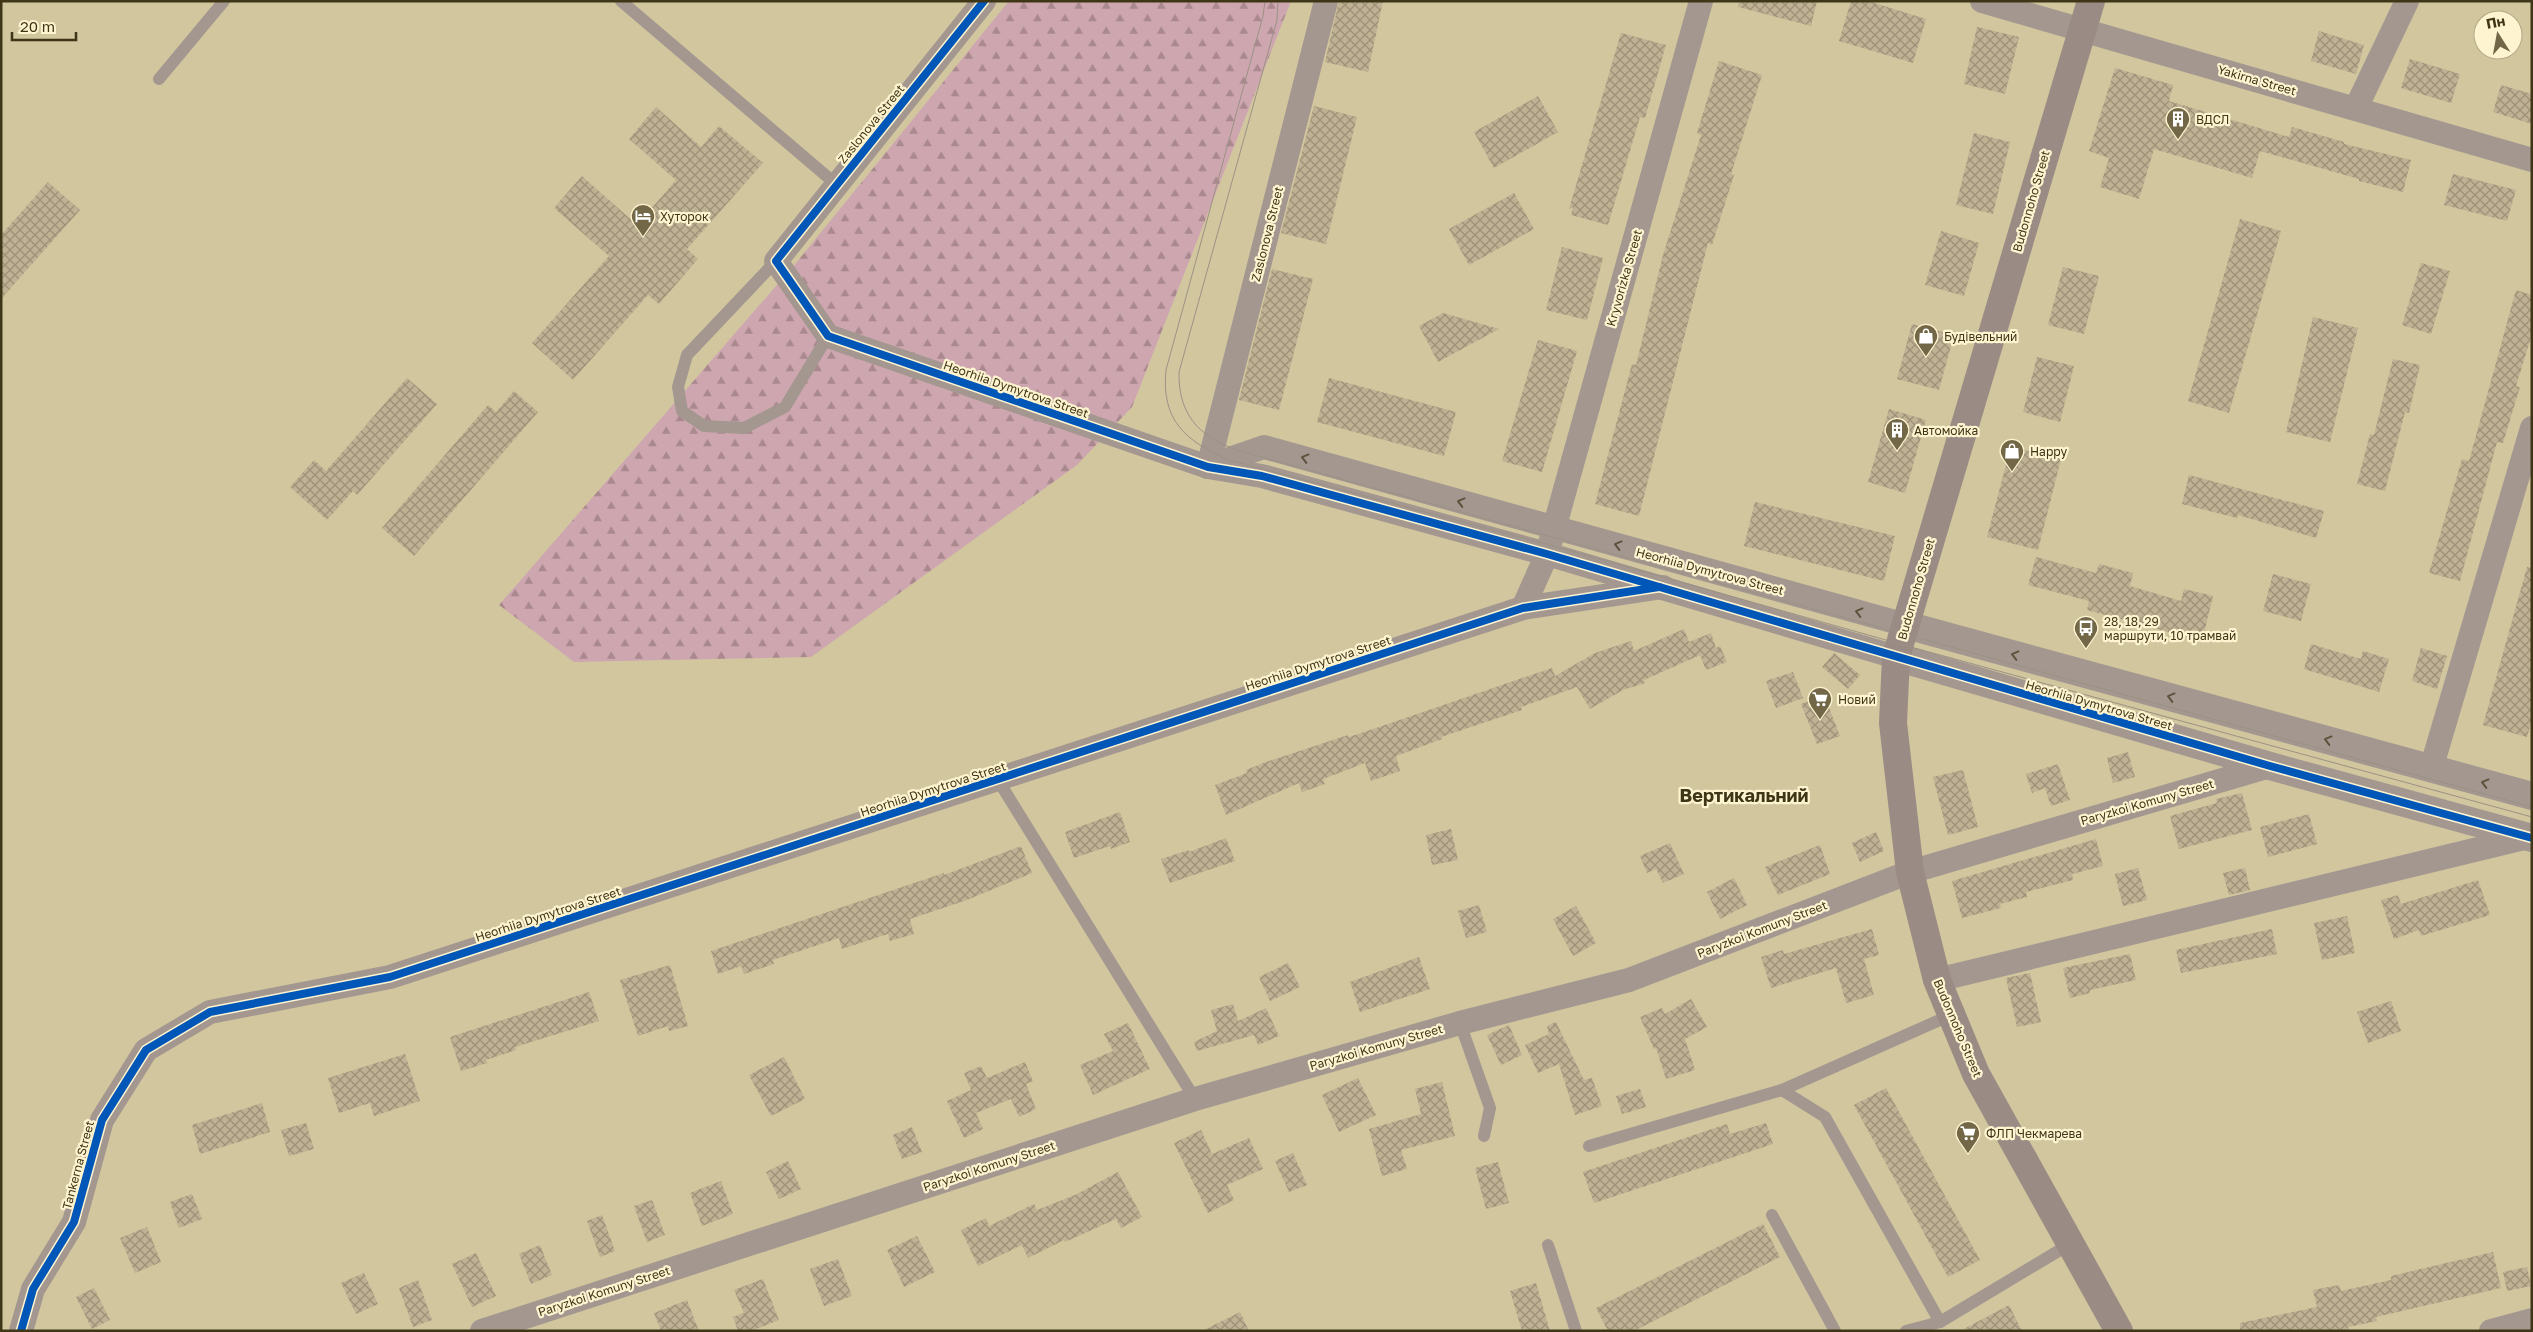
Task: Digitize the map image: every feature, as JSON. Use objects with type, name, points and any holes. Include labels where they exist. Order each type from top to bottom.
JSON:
[{"type":"main road","name":"Budonnoho Street","points":[[2090,1],[1896,657],[1893,723],[1910,872],[1937,980],[1976,1074],[2119,1331]]},
{"type":"street","name":"Zaslonova Street","points":[[776,261],[984,1]]},
{"type":"street","name":"Zaslonova Street","points":[[1208,467],[1326,1]]},
{"type":"street","name":"Kryvorizka Street","points":[[1547,554],[1701,1]]},
{"type":"street","name":"Yakirna Street","points":[[1982,1],[2532,160]]},
{"type":"street","points":[[2356,108],[2407,1]]},
{"type":"street","points":[[776,261],[828,336]]},
{"type":"street","name":"Heorhiia Dymytrova Street","points":[[828,336],[1208,467],[1262,476],[1547,554],[2270,766],[2530,837]]},
{"type":"street","points":[[2431,768],[2532,428]]},
{"type":"street","name":"Heorhiia Dymytrova Street","points":[[1208,467],[1264,447],[2532,796]]},
{"type":"street","points":[[1523,608],[1547,554]]},
{"type":"street","name":"Heorhiia Dymytrova Street","points":[[210,1012],[390,977],[1523,608],[1662,587]]},
{"type":"street","name":"Paryzkoi Komuny Street","points":[[482,1331],[1195,1099],[1460,1023],[1629,980],[1910,872],[2270,766]]},
{"type":"street","points":[[1937,980],[2530,837]]},
{"type":"street","name":"Tankerna Street","points":[[21,1331],[33,1289],[74,1222],[102,1120],[146,1050],[210,1012]]},
{"type":"street","points":[[2491,1331],[2532,1320]]},
{"type":"lane","points":[[159,79],[224,1]]},
{"type":"lane","points":[[621,1],[837,185]]},
{"type":"lane","points":[[776,261],[687,354],[678,387],[682,411],[704,426],[744,428],[785,408],[828,336]]},
{"type":"lane","points":[[998,780],[1195,1099]]},
{"type":"lane","points":[[1588,1146],[1782,1090],[1951,1015]]},
{"type":"lane","points":[[1460,1023],[1490,1108],[1484,1136]]},
{"type":"lane","points":[[1782,1090],[1825,1118],[1940,1322]]},
{"type":"lane","points":[[1772,1215],[1835,1331]]},
{"type":"lane","points":[[1906,1331],[1940,1322],[2070,1244]]},
{"type":"lane","points":[[1548,1246],[1576,1331]]},
{"type":"green space","points":[[1009,1],[1291,1],[1132,407],[1077,465],[811,657],[574,662],[499,605],[796,263]]},
{"type":"building","points":[[1339,1],[1383,1],[1368,72],[1325,62]]},
{"type":"building","points":[[1739,1],[1817,1],[1811,26],[1738,7]]},
{"type":"building","points":[[1851,1],[1868,1],[1926,19],[1913,63],[1839,41]]},
{"type":"building","points":[[1977,27],[2019,37],[2005,94],[1964,84]]},
{"type":"building","points":[[2319,31],[2364,45],[2356,74],[2311,61]]},
{"type":"building","points":[[1621,33],[1666,45],[1645,118],[1640,117],[1608,225],[1571,215],[1573,207],[1569,209]]},
{"type":"building","points":[[2410,59],[2460,74],[2451,103],[2401,88]]},
{"type":"building","points":[[1719,61],[1762,75],[1731,174],[1734,175],[1712,245],[1708,243],[1639,516],[1595,504],[1632,364],[1636,365],[1663,255],[1701,135],[1697,133]]},
{"type":"building","name":"ВДСЛ","points":[[2115,68],[2173,85],[2169,101],[2289,137],[2292,127],[2344,142],[2344,144],[2411,160],[2403,192],[2359,181],[2359,179],[2260,151],[2252,178],[2154,149],[2139,199],[2100,187],[2109,158],[2089,151]]},
{"type":"building","points":[[2501,85],[2532,94],[2532,124],[2493,112]]},
{"type":"building","points":[[1538,96],[1558,132],[1494,168],[1474,132]]},
{"type":"building","points":[[1314,106],[1357,117],[1326,244],[1281,233]]},
{"type":"building","name":"Хуторок","points":[[656,107],[701,147],[719,126],[763,163],[687,249],[698,259],[659,304],[648,295],[573,380],[532,343],[609,256],[554,208],[582,176],[637,225],[676,180],[629,139]]},
{"type":"building","points":[[1974,133],[2010,142],[1993,214],[1956,205]]},
{"type":"building","points":[[2453,174],[2516,190],[2507,221],[2444,205]]},
{"type":"building","points":[[48,182],[80,210],[1,299],[1,235]]},
{"type":"building","points":[[1514,193],[1534,229],[1469,265],[1449,229]]},
{"type":"building","points":[[2240,219],[2281,231],[2229,413],[2188,401]]},
{"type":"building","points":[[1941,231],[1979,243],[1964,296],[1925,285]]},
{"type":"building","points":[[1562,247],[1603,258],[1587,320],[1546,310]]},
{"type":"building","points":[[2421,263],[2450,271],[2431,334],[2402,325]]},
{"type":"building","points":[[2063,267],[2099,276],[2084,334],[2048,325]]},
{"type":"building","points":[[1272,269],[1313,279],[1279,410],[1239,400]]},
{"type":"building","points":[[2516,290],[2532,295],[2532,334],[2516,386],[2520,387],[2503,443],[2497,442],[2460,581],[2429,573],[2462,459],[2469,461]]},
{"type":"building","points":[[1443,313],[1499,329],[1438,362],[1419,326]]},
{"type":"building","points":[[2313,317],[2358,328],[2330,442],[2286,432]]},
{"type":"building","name":"Будівельний","points":[[1912,324],[1954,335],[1939,390],[1897,379]]},
{"type":"building","points":[[1538,340],[1577,351],[1542,472],[1502,461]]},
{"type":"building","points":[[2037,357],[2074,366],[2060,422],[2023,412]]},
{"type":"building","points":[[2393,359],[2420,365],[2409,413],[2405,412],[2385,491],[2357,484],[2370,434],[2374,435]]},
{"type":"building","points":[[407,378],[437,404],[357,495],[353,491],[327,520],[290,487],[314,460],[326,471]]},
{"type":"building","points":[[1329,378],[1456,412],[1444,456],[1317,422]]},
{"type":"building","points":[[514,391],[538,412],[414,556],[382,528],[488,405],[496,412]]},
{"type":"building","name":"Автомойка","points":[[1889,409],[1926,420],[1905,493],[1868,482]]},
{"type":"building","points":[[2011,446],[2061,459],[2038,550],[1987,537]]},
{"type":"building","points":[[2189,475],[2324,511],[2316,538],[2238,515],[2237,518],[2182,504]]},
{"type":"building","points":[[1755,502],[1895,536],[1884,581],[1744,546]]},
{"type":"building","points":[[2036,557],[2096,573],[2099,564],[2133,573],[2130,586],[2181,601],[2184,589],[2213,596],[2202,641],[2087,610],[2089,601],[2028,585]]},
{"type":"building","points":[[2527,567],[2532,568],[2532,720],[2527,737],[2483,725]]},
{"type":"building","points":[[2273,574],[2311,584],[2301,621],[2263,611]]},
{"type":"building","points":[[1684,629],[1689,642],[1711,633],[1716,648],[1720,646],[1727,662],[1706,670],[1700,655],[1644,680],[1645,683],[1623,690],[1590,709],[1577,687],[1521,707],[1522,710],[1441,737],[1442,739],[1396,756],[1400,771],[1371,781],[1365,763],[1323,779],[1325,784],[1302,792],[1299,783],[1226,815],[1215,785],[1247,773],[1246,770],[1552,668],[1555,676],[1595,653],[1631,641],[1634,651]]},
{"type":"building","points":[[2311,644],[2361,659],[2363,651],[2389,659],[2379,692],[2304,669]]},
{"type":"building","points":[[2421,648],[2447,656],[2437,689],[2412,681]]},
{"type":"building","points":[[1834,653],[1860,675],[1848,689],[1822,667]]},
{"type":"building","points":[[1793,672],[1803,698],[1776,708],[1766,681]]},
{"type":"building","name":"Новий","points":[[1824,695],[1840,736],[1817,744],[1801,704]]},
{"type":"building","points":[[2128,752],[2135,777],[2113,783],[2107,758]]},
{"type":"building","points":[[2058,764],[2070,800],[2051,806],[2045,788],[2032,793],[2026,774]]},
{"type":"building","points":[[1963,770],[1978,827],[1948,835],[1933,777]]},
{"type":"building","points":[[2242,793],[2252,830],[2179,849],[2170,816],[2217,803],[2216,799]]},
{"type":"building","points":[[1120,812],[1130,842],[1111,849],[1110,846],[1074,858],[1065,832]]},
{"type":"building","points":[[2309,814],[2317,844],[2268,857],[2260,827]]},
{"type":"building","points":[[1451,829],[1458,860],[1432,865],[1426,835]]},
{"type":"building","points":[[1876,832],[1884,851],[1860,862],[1852,843]]},
{"type":"building","points":[[1226,838],[1235,861],[1170,883],[1161,859],[1189,850],[1189,852]]},
{"type":"building","points":[[2096,839],[2103,866],[2072,874],[2073,880],[2026,892],[2027,897],[2000,904],[2001,908],[1962,918],[1952,881]]},
{"type":"building","points":[[1670,843],[1684,874],[1663,883],[1656,869],[1647,873],[1640,856]]},
{"type":"building","points":[[1820,845],[1830,874],[1778,895],[1765,867]]},
{"type":"building","points":[[1021,846],[1032,873],[967,900],[910,919],[914,934],[890,941],[888,934],[842,949],[839,938],[773,960],[774,964],[744,974],[741,966],[718,974],[711,951],[944,873],[944,875]]},
{"type":"building","points":[[2138,868],[2147,900],[2123,906],[2115,874]]},
{"type":"building","points":[[2245,868],[2250,890],[2229,895],[2223,873]]},
{"type":"building","points":[[1734,878],[1747,905],[1720,919],[1707,892]]},
{"type":"building","points":[[2478,880],[2490,915],[2421,936],[2419,930],[2394,939],[2381,900],[2398,895],[2401,904]]},
{"type":"building","points":[[1479,905],[1487,932],[1466,938],[1458,911]]},
{"type":"building","points":[[1576,906],[1596,943],[1573,956],[1553,919]]},
{"type":"building","points":[[2347,916],[2355,953],[2322,960],[2314,923]]},
{"type":"building","points":[[1872,929],[1879,955],[1864,959],[1874,995],[1846,1003],[1836,968],[1771,988],[1761,957],[1783,950],[1784,954]]},
{"type":"building","points":[[2272,929],[2277,954],[2181,973],[2176,950]]},
{"type":"building","points":[[2130,954],[2136,980],[2090,990],[2090,993],[2070,998],[2063,968]]},
{"type":"building","points":[[1419,957],[1430,989],[1360,1012],[1350,982]]},
{"type":"building","points":[[1288,963],[1300,987],[1270,1001],[1259,977]]},
{"type":"building","points":[[670,965],[688,1026],[669,1031],[668,1026],[638,1036],[620,980]]},
{"type":"building","points":[[2030,973],[2041,1022],[2017,1027],[2006,978]]},
{"type":"building","points":[[589,992],[599,1021],[515,1047],[516,1050],[486,1060],[487,1063],[461,1071],[450,1037]]},
{"type":"building","points":[[1691,999],[1707,1027],[1685,1039],[1695,1070],[1666,1079],[1656,1048],[1654,1049],[1640,1017],[1662,1008],[1665,1014]]},
{"type":"building","points":[[2391,1001],[2401,1031],[2368,1043],[2357,1012]]},
{"type":"building","points":[[1233,1004],[1238,1021],[1266,1008],[1279,1036],[1258,1045],[1254,1035],[1197,1051],[1194,1042],[1217,1031],[1211,1010]]},
{"type":"building","points":[[1556,1022],[1584,1080],[1592,1078],[1602,1106],[1575,1115],[1559,1064],[1538,1073],[1525,1045],[1549,1034],[1547,1026]]},
{"type":"building","points":[[1128,1023],[1150,1069],[1093,1095],[1080,1065],[1113,1051],[1104,1034]]},
{"type":"building","points":[[1509,1025],[1522,1055],[1501,1065],[1487,1035]]},
{"type":"building","points":[[405,1054],[420,1101],[374,1116],[370,1103],[339,1113],[328,1078]]},
{"type":"building","points":[[784,1057],[805,1099],[771,1116],[749,1075]]},
{"type":"building","points":[[1025,1062],[1033,1081],[1026,1084],[1036,1109],[1019,1117],[1011,1099],[976,1113],[983,1129],[964,1138],[947,1101],[971,1090],[964,1073],[981,1066],[987,1078]]},
{"type":"building","points":[[1358,1078],[1376,1115],[1339,1132],[1322,1095]]},
{"type":"building","points":[[1442,1082],[1455,1136],[1401,1150],[1407,1169],[1382,1176],[1369,1129],[1421,1114],[1415,1089]]},
{"type":"building","points":[[1886,1088],[1980,1260],[1948,1277],[1854,1105]]},
{"type":"building","points":[[1640,1089],[1646,1107],[1622,1114],[1616,1096]]},
{"type":"building","points":[[262,1103],[270,1132],[200,1154],[192,1125]]},
{"type":"building","points":[[306,1123],[314,1149],[289,1156],[281,1130]]},
{"type":"building","points":[[1766,1123],[1773,1144],[1594,1203],[1583,1172],[1727,1124],[1730,1134]]},
{"type":"building","points":[[912,1127],[922,1152],[902,1159],[893,1135]]},
{"type":"building","points":[[1201,1130],[1212,1154],[1249,1138],[1263,1169],[1227,1185],[1234,1200],[1208,1213],[1174,1143]]},
{"type":"building","points":[[1293,1153],[1307,1185],[1289,1192],[1275,1161]]},
{"type":"building","points":[[788,1161],[801,1189],[779,1199],[766,1172]]},
{"type":"building","points":[[1498,1162],[1509,1203],[1486,1209],[1475,1168]]},
{"type":"building","points":[[1118,1172],[1142,1217],[1121,1228],[1116,1219],[1065,1242],[1064,1240],[1028,1258],[1022,1245],[978,1266],[961,1230],[986,1218],[989,1226],[1034,1204],[1037,1210],[1075,1195]]},
{"type":"building","points":[[721,1181],[733,1214],[702,1226],[690,1193]]},
{"type":"building","points":[[192,1194],[202,1219],[179,1228],[170,1202]]},
{"type":"building","points":[[652,1200],[665,1235],[647,1242],[634,1206]]},
{"type":"building","points":[[602,1215],[615,1251],[600,1257],[587,1221]]},
{"type":"building","points":[[1763,1224],[1780,1257],[1634,1331],[1608,1331],[1596,1308]]},
{"type":"building","points":[[147,1227],[161,1262],[135,1273],[120,1238]]},
{"type":"building","points":[[917,1236],[935,1272],[904,1287],[887,1250]]},
{"type":"building","points":[[540,1245],[552,1275],[531,1284],[519,1254]]},
{"type":"building","points":[[2493,1252],[2501,1288],[2376,1317],[2377,1321],[2348,1327],[2349,1331],[2240,1331],[2240,1323],[2317,1307],[2313,1290],[2339,1285],[2341,1291],[2391,1280],[2391,1276]]},
{"type":"building","points":[[476,1253],[496,1296],[472,1307],[452,1264]]},
{"type":"building","points":[[838,1259],[852,1296],[824,1306],[810,1269]]},
{"type":"building","points":[[2527,1267],[2531,1286],[2507,1291],[2503,1272]]},
{"type":"building","points":[[364,1273],[378,1304],[356,1314],[341,1283]]},
{"type":"building","points":[[763,1279],[779,1320],[751,1331],[738,1331],[733,1317],[744,1313],[734,1290]]},
{"type":"building","points":[[418,1280],[432,1320],[413,1327],[399,1288]]},
{"type":"building","points":[[1536,1283],[1550,1331],[1522,1331],[1510,1291]]},
{"type":"building","points":[[94,1288],[110,1320],[92,1329],[76,1297]]},
{"type":"building","points":[[687,1300],[699,1331],[661,1331],[654,1313]]},
{"type":"building","points":[[2009,1305],[2022,1331],[1960,1331]]},
{"type":"building","points":[[1240,1312],[1249,1331],[1202,1331]]},
{"type":"tram line","points":[[1265,1],[1263,16],[1166,370],[1165,387],[1172,415],[1179,427],[1200,445],[1229,460],[1550,545],[1900,644],[2532,817]]},
{"type":"tram line","points":[[1278,1],[1277,20],[1179,372],[1183,403],[1189,415],[1196,426],[1218,442],[1247,453],[2532,807]]},
{"type":"cycle path","points":[[984,1],[776,261],[828,336],[1208,467],[1262,476],[1547,554],[2270,766],[2532,838]]},
{"type":"cycle path","points":[[21,1331],[33,1289],[74,1222],[102,1120],[146,1050],[210,1012],[390,977],[1523,608],[1659,587]]},
{"type":"place","name":"ВДСЛ","points":[[2178,140]]},
{"type":"place","name":"Хуторок","points":[[643,237]]},
{"type":"place","name":"Будівельний","points":[[1926,357]]},
{"type":"place","name":"Автомойка","points":[[1897,451]]},
{"type":"place","name":"Happy","points":[[2012,472]]},
{"type":"place","name":"28, 18, 29 маршрути, 10 трамвай","points":[[2086,649]]},
{"type":"place","name":"Новий","points":[[1820,720]]},
{"type":"place","name":"ФЛП Чекмарева","points":[[1968,1154]]},
{"type":"district","name":"Вертикальний","points":[[1744,795]]}]
